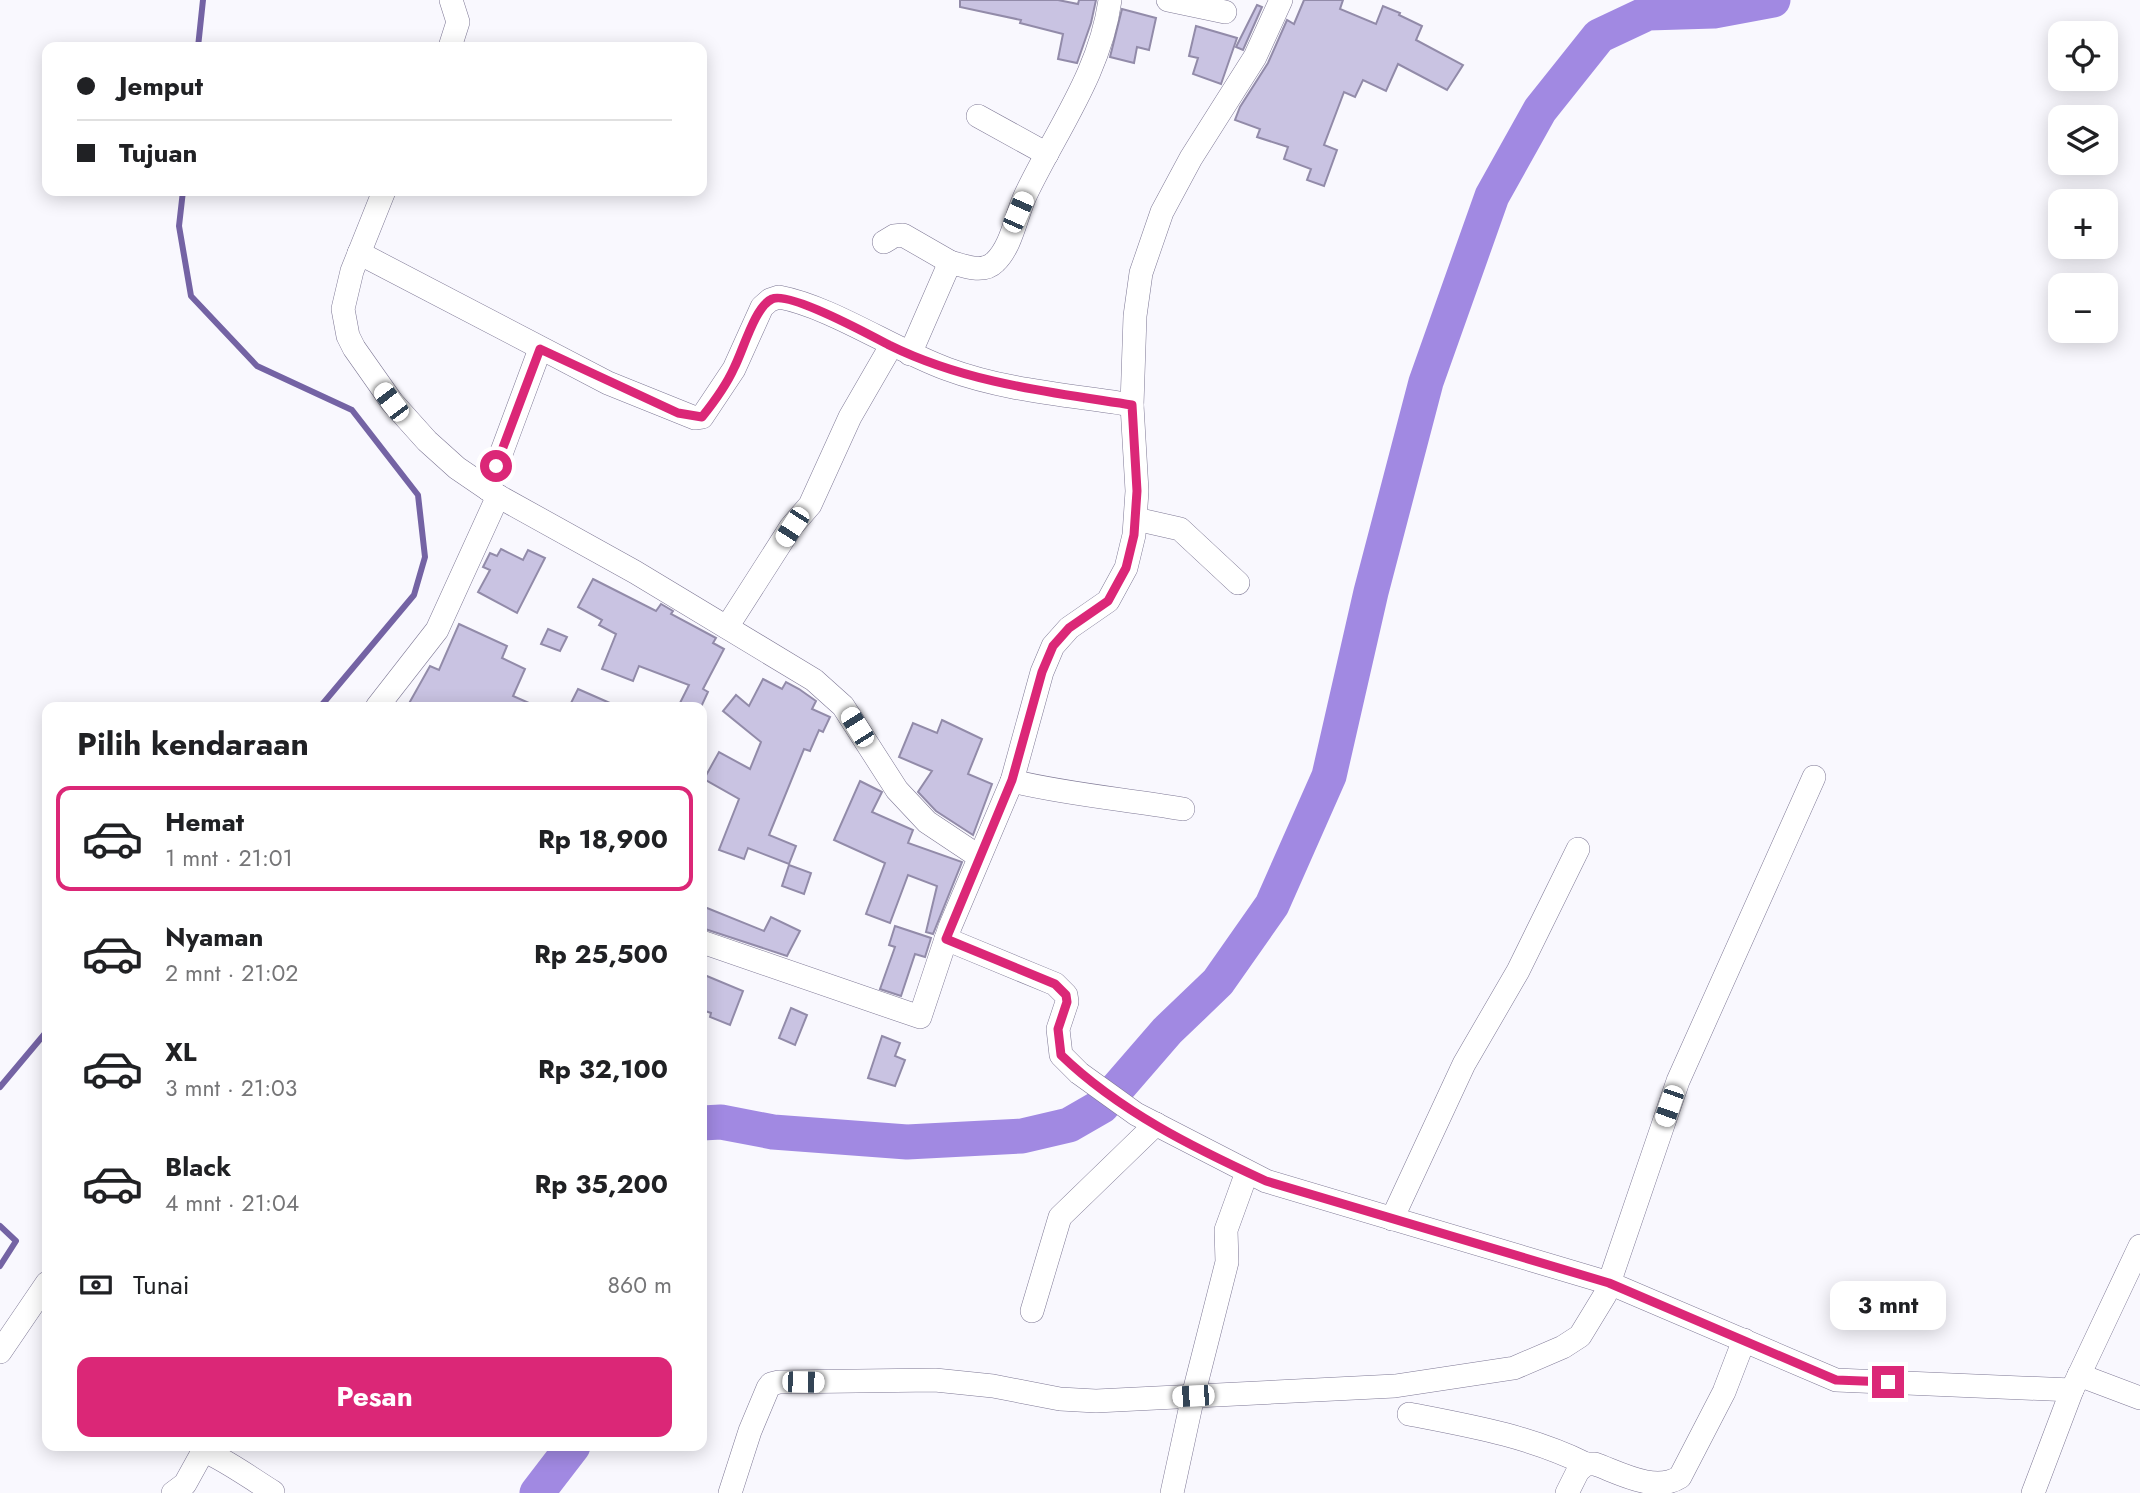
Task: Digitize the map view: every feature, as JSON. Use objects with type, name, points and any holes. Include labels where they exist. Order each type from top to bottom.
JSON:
[{"type":"street","points":[[884,242],[894,236],[903,235],[950,262],[979,268],[995,263],[1007,243],[1026,193],[1090,74],[1105,31],[1110,0]]},
{"type":"street","points":[[1167,0],[1225,12]]},
{"type":"street","points":[[707,944],[920,1017],[978,856],[1012,780],[1042,672],[1053,646],[1069,628],[1108,601],[1126,568],[1136,520],[1132,405],[1135,316],[1141,272],[1149,243],[1191,158],[1259,49],[1281,0]]},
{"type":"street","points":[[452,42],[457,25],[458,3]]},
{"type":"street","points":[[978,116],[1047,154]]},
{"type":"street","points":[[382,196],[344,295],[343,309],[348,336],[354,348],[391,402],[427,441],[457,468],[493,493],[541,518],[814,680],[843,706],[897,790],[927,822],[978,856]]},
{"type":"street","points":[[359,253],[608,383],[695,418],[702,417],[721,390],[734,369],[759,312],[766,302],[774,298],[785,298],[947,369],[999,385],[1132,405]]},
{"type":"street","points":[[727,627],[792,527],[810,505],[850,417],[901,350],[950,262]]},
{"type":"street","points":[[381,702],[437,630],[493,493],[540,349]]},
{"type":"street","points":[[1136,520],[1180,529],[1238,583]]},
{"type":"street","points":[[730,1493],[768,1388],[779,1382],[936,1380],[993,1386],[1060,1399],[1096,1401],[1395,1386],[1514,1368],[1563,1347],[1580,1336],[1588,1327],[1609,1283],[1678,1081],[1814,777]]},
{"type":"street","points":[[1012,780],[1073,795],[1131,800],[1183,809]]},
{"type":"street","points":[[1392,1219],[1464,1064],[1518,971],[1578,849]]},
{"type":"street","points":[[946,939],[1055,984],[1066,995],[1067,1002],[1058,1029],[1061,1055],[1079,1073],[1146,1119],[1266,1181],[1609,1283],[1836,1380],[2076,1383],[2140,1398]]},
{"type":"street","points":[[1032,1311],[1060,1217],[1146,1119]]},
{"type":"street","points":[[1172,1493],[1227,1262],[1226,1230],[1247,1172]]},
{"type":"street","points":[[2033,1493],[2076,1383],[2140,1246]]},
{"type":"street","points":[[0,1352],[42,1290]]},
{"type":"street","points":[[1409,1414],[1504,1432],[1558,1450],[1586,1464],[1595,1464],[1648,1483],[1664,1484],[1680,1477],[1724,1392],[1744,1340]]},
{"type":"street","points":[[173,1493],[185,1484],[203,1451]]},
{"type":"street","points":[[210,1451],[273,1492]]},
{"type":"street","points":[[1567,1493],[1578,1471],[1586,1464]]},
{"type":"building","points":[[960,0],[1058,0],[1078,4],[1079,0],[1096,0],[1077,63],[1058,59],[1063,34],[1020,23],[1021,20],[960,7]]},
{"type":"building","points":[[1304,0],[1343,0],[1340,9],[1376,24],[1383,6],[1422,26],[1416,40],[1463,65],[1447,90],[1398,64],[1386,91],[1363,80],[1355,97],[1344,92],[1324,145],[1337,150],[1324,186],[1307,180],[1311,169],[1284,159],[1288,147],[1257,137],[1260,129],[1235,120],[1240,107],[1268,63],[1287,20],[1294,24]]},
{"type":"building","points":[[1257,5],[1262,7],[1243,50],[1236,47]]},
{"type":"building","points":[[1122,9],[1156,18],[1149,50],[1137,47],[1134,63],[1110,57]]},
{"type":"building","points":[[1196,26],[1237,38],[1221,84],[1193,74],[1198,58],[1189,56]]},
{"type":"building","points":[[501,549],[523,560],[528,550],[545,558],[517,613],[478,592],[490,570],[483,567],[490,553],[497,556]]},
{"type":"building","points":[[593,579],[656,611],[661,604],[673,611],[671,614],[716,638],[713,643],[724,649],[703,689],[708,692],[703,702],[680,702],[689,685],[639,666],[633,681],[602,669],[616,634],[599,625],[602,620],[578,607]]},
{"type":"building","points":[[459,624],[507,646],[502,658],[525,669],[513,696],[527,702],[410,702],[430,666],[439,670]]},
{"type":"building","points":[[548,629],[567,637],[560,651],[541,644]]},
{"type":"building","points":[[763,679],[782,689],[786,682],[816,701],[812,709],[830,717],[823,732],[819,730],[810,751],[804,749],[769,835],[796,846],[789,864],[748,848],[744,859],[719,850],[739,799],[707,781],[707,774],[719,752],[750,769],[761,742],[723,711],[736,695],[749,706]]},
{"type":"building","points":[[578,689],[608,702],[572,702]]},
{"type":"building","points":[[942,720],[982,739],[968,774],[992,784],[973,835],[936,811],[918,792],[932,771],[899,757],[913,723],[937,733]]},
{"type":"building","points":[[860,781],[882,792],[872,812],[913,830],[908,843],[962,862],[933,934],[926,932],[937,886],[908,875],[890,923],[866,914],[885,863],[834,840]]},
{"type":"building","points":[[789,865],[811,873],[804,894],[782,886]]},
{"type":"building","points":[[707,908],[764,931],[771,917],[800,931],[787,956],[707,930]]},
{"type":"building","points":[[895,926],[931,938],[925,957],[915,954],[901,996],[880,989],[895,947],[889,945]]},
{"type":"building","points":[[707,976],[743,991],[730,1025],[710,1017],[711,1013],[707,1012]]},
{"type":"building","points":[[791,1008],[807,1015],[795,1045],[779,1038]]},
{"type":"building","points":[[882,1036],[900,1043],[895,1056],[905,1060],[895,1086],[868,1078]]},
{"type":"waterway","points":[[199,42],[203,0]]},
{"type":"waterway","points":[[707,1123],[721,1122],[773,1132],[907,1142],[1022,1136],[1069,1125],[1102,1106],[1167,1031],[1218,982],[1272,905],[1329,776],[1371,592],[1426,382],[1492,196],[1540,110],[1599,36],[1648,13],[1714,11],[1773,0]]},
{"type":"waterway","points":[[182,196],[179,226],[191,296],[257,366],[352,410],[418,495],[425,557],[414,595],[324,702]]},
{"type":"waterway","points":[[0,1087],[42,1037]]},
{"type":"waterway","points":[[0,1226],[16,1241],[0,1266]]},
{"type":"waterway","points":[[537,1493],[569,1451]]},
{"type":"route","points":[[496,466],[540,349],[608,383],[678,413],[695,418],[702,417],[734,369],[759,312],[766,302],[779,297],[835,318],[891,346],[972,378],[999,385],[1132,405],[1136,520],[1126,568],[1108,601],[1069,628],[1053,646],[1042,672],[1012,780],[978,856],[946,939],[1055,984],[1066,995],[1067,1002],[1058,1029],[1061,1055],[1079,1073],[1136,1114],[1266,1181],[1609,1283],[1836,1380],[1888,1382]]}]
